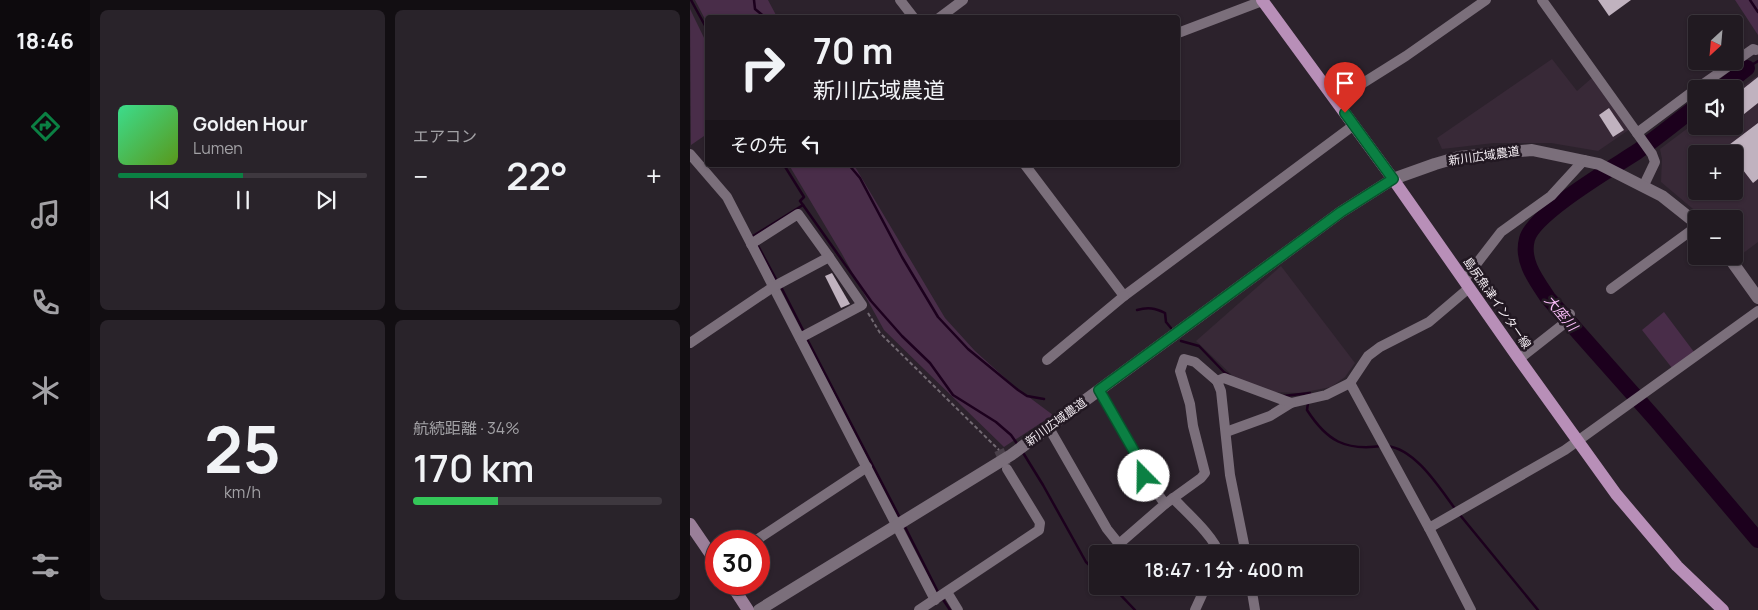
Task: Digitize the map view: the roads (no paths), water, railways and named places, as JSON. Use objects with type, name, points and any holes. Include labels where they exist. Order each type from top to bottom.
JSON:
[{"type":"main road","name":"島尻魚津インター線","points":[[1262,0],[1393,179],[1578,442],[1646,531],[1677,566],[1723,610]]},
{"type":"main road","points":[[690,524],[705,546]]},
{"type":"main road","points":[[738,595],[748,610]]},
{"type":"street","points":[[900,0],[912,15]]},
{"type":"street","points":[[943,15],[963,0]]},
{"type":"street","points":[[1180,32],[1262,0]]},
{"type":"street","points":[[1336,100],[1392,65],[1486,0]]},
{"type":"street","points":[[1542,0],[1652,154],[1655,162],[1644,185]]},
{"type":"street","points":[[1709,80],[1753,50],[1756,50]]},
{"type":"street","points":[[1638,134],[1688,95]]},
{"type":"street","points":[[1047,360],[1124,296],[1354,125]]},
{"type":"street","name":"新川広域農道","points":[[759,610],[908,520],[1020,448],[1341,212],[1393,179],[1458,156],[1532,150],[1599,164],[1644,185],[1675,205],[1688,216]]},
{"type":"street","points":[[690,154],[727,197],[755,241],[935,600]]},
{"type":"street","points":[[1226,432],[1270,416],[1291,403],[1326,395],[1350,383],[1368,356],[1396,337],[1429,322],[1466,284],[1501,232],[1551,196],[1584,160]]},
{"type":"street","points":[[1027,167],[1124,296]]},
{"type":"street","points":[[755,241],[798,214],[862,305],[803,337]]},
{"type":"street","points":[[1611,289],[1688,234]]},
{"type":"street","points":[[690,343],[776,285],[829,257]]},
{"type":"street","points":[[1734,265],[1758,298]]},
{"type":"street","points":[[1429,528],[1578,442],[1758,311]]},
{"type":"street","points":[[1519,359],[1561,326],[1570,314]]},
{"type":"street","points":[[1049,428],[1107,529],[1119,544],[1169,501],[1201,478],[1204,473],[1190,404],[1180,371],[1184,359],[1195,362],[1217,381],[1221,391],[1230,475],[1244,545]]},
{"type":"street","points":[[1217,381],[1224,378],[1291,403]]},
{"type":"street","points":[[1350,383],[1429,528],[1471,610]]},
{"type":"street","points":[[1099,390],[1134,451],[1144,476],[1215,545]]},
{"type":"street","points":[[770,531],[867,467]]},
{"type":"street","points":[[919,610],[1039,530],[1040,523],[1007,470]]},
{"type":"street","points":[[947,592],[958,610]]},
{"type":"street","points":[[1195,610],[1202,595]]},
{"type":"street","points":[[1252,595],[1255,610]]},
{"type":"waterway","points":[[691,0],[705,26]]},
{"type":"waterway","points":[[754,0],[755,9],[762,15]]},
{"type":"waterway","points":[[1750,0],[1758,12]]},
{"type":"waterway","points":[[1747,68],[1758,61]]},
{"type":"waterway","name":"大座川","points":[[1732,80],[1747,68]]},
{"type":"waterway","name":"大座川","points":[[1688,113],[1645,146],[1576,191],[1544,217],[1533,228],[1527,239],[1526,255],[1531,270],[1548,298],[1657,421],[1758,540]]},
{"type":"waterway","points":[[785,167],[804,197],[800,201],[871,301],[902,336],[930,363],[953,395],[996,422],[1011,435],[1018,445]]},
{"type":"waterway","points":[[851,167],[860,178],[902,257],[938,317],[968,349],[1018,390],[1027,396],[1044,399]]},
{"type":"waterway","points":[[755,239],[753,236],[803,205]]},
{"type":"waterway","points":[[757,244],[777,281]]},
{"type":"waterway","points":[[780,285],[804,332]]},
{"type":"waterway","points":[[1137,310],[1151,308],[1165,313],[1166,322],[1171,328]]},
{"type":"waterway","points":[[806,337],[900,518]]},
{"type":"waterway","points":[[1181,341],[1199,346],[1229,375]]},
{"type":"waterway","points":[[1283,396],[1310,393],[1310,395]]},
{"type":"waterway","points":[[1308,403],[1307,410],[1314,421],[1338,442],[1357,447],[1382,446]]},
{"type":"waterway","points":[[1387,446],[1408,454],[1417,462],[1435,481],[1456,510]]},
{"type":"waterway","points":[[1022,451],[1089,565]]},
{"type":"waterway","points":[[1460,515],[1538,610]]},
{"type":"waterway","points":[[904,525],[939,594]]},
{"type":"waterway","points":[[1121,595],[1135,610]]},
{"type":"waterway","points":[[942,598],[950,610]]},
{"type":"tunnel","points":[[999,450],[1006,466]]}]
